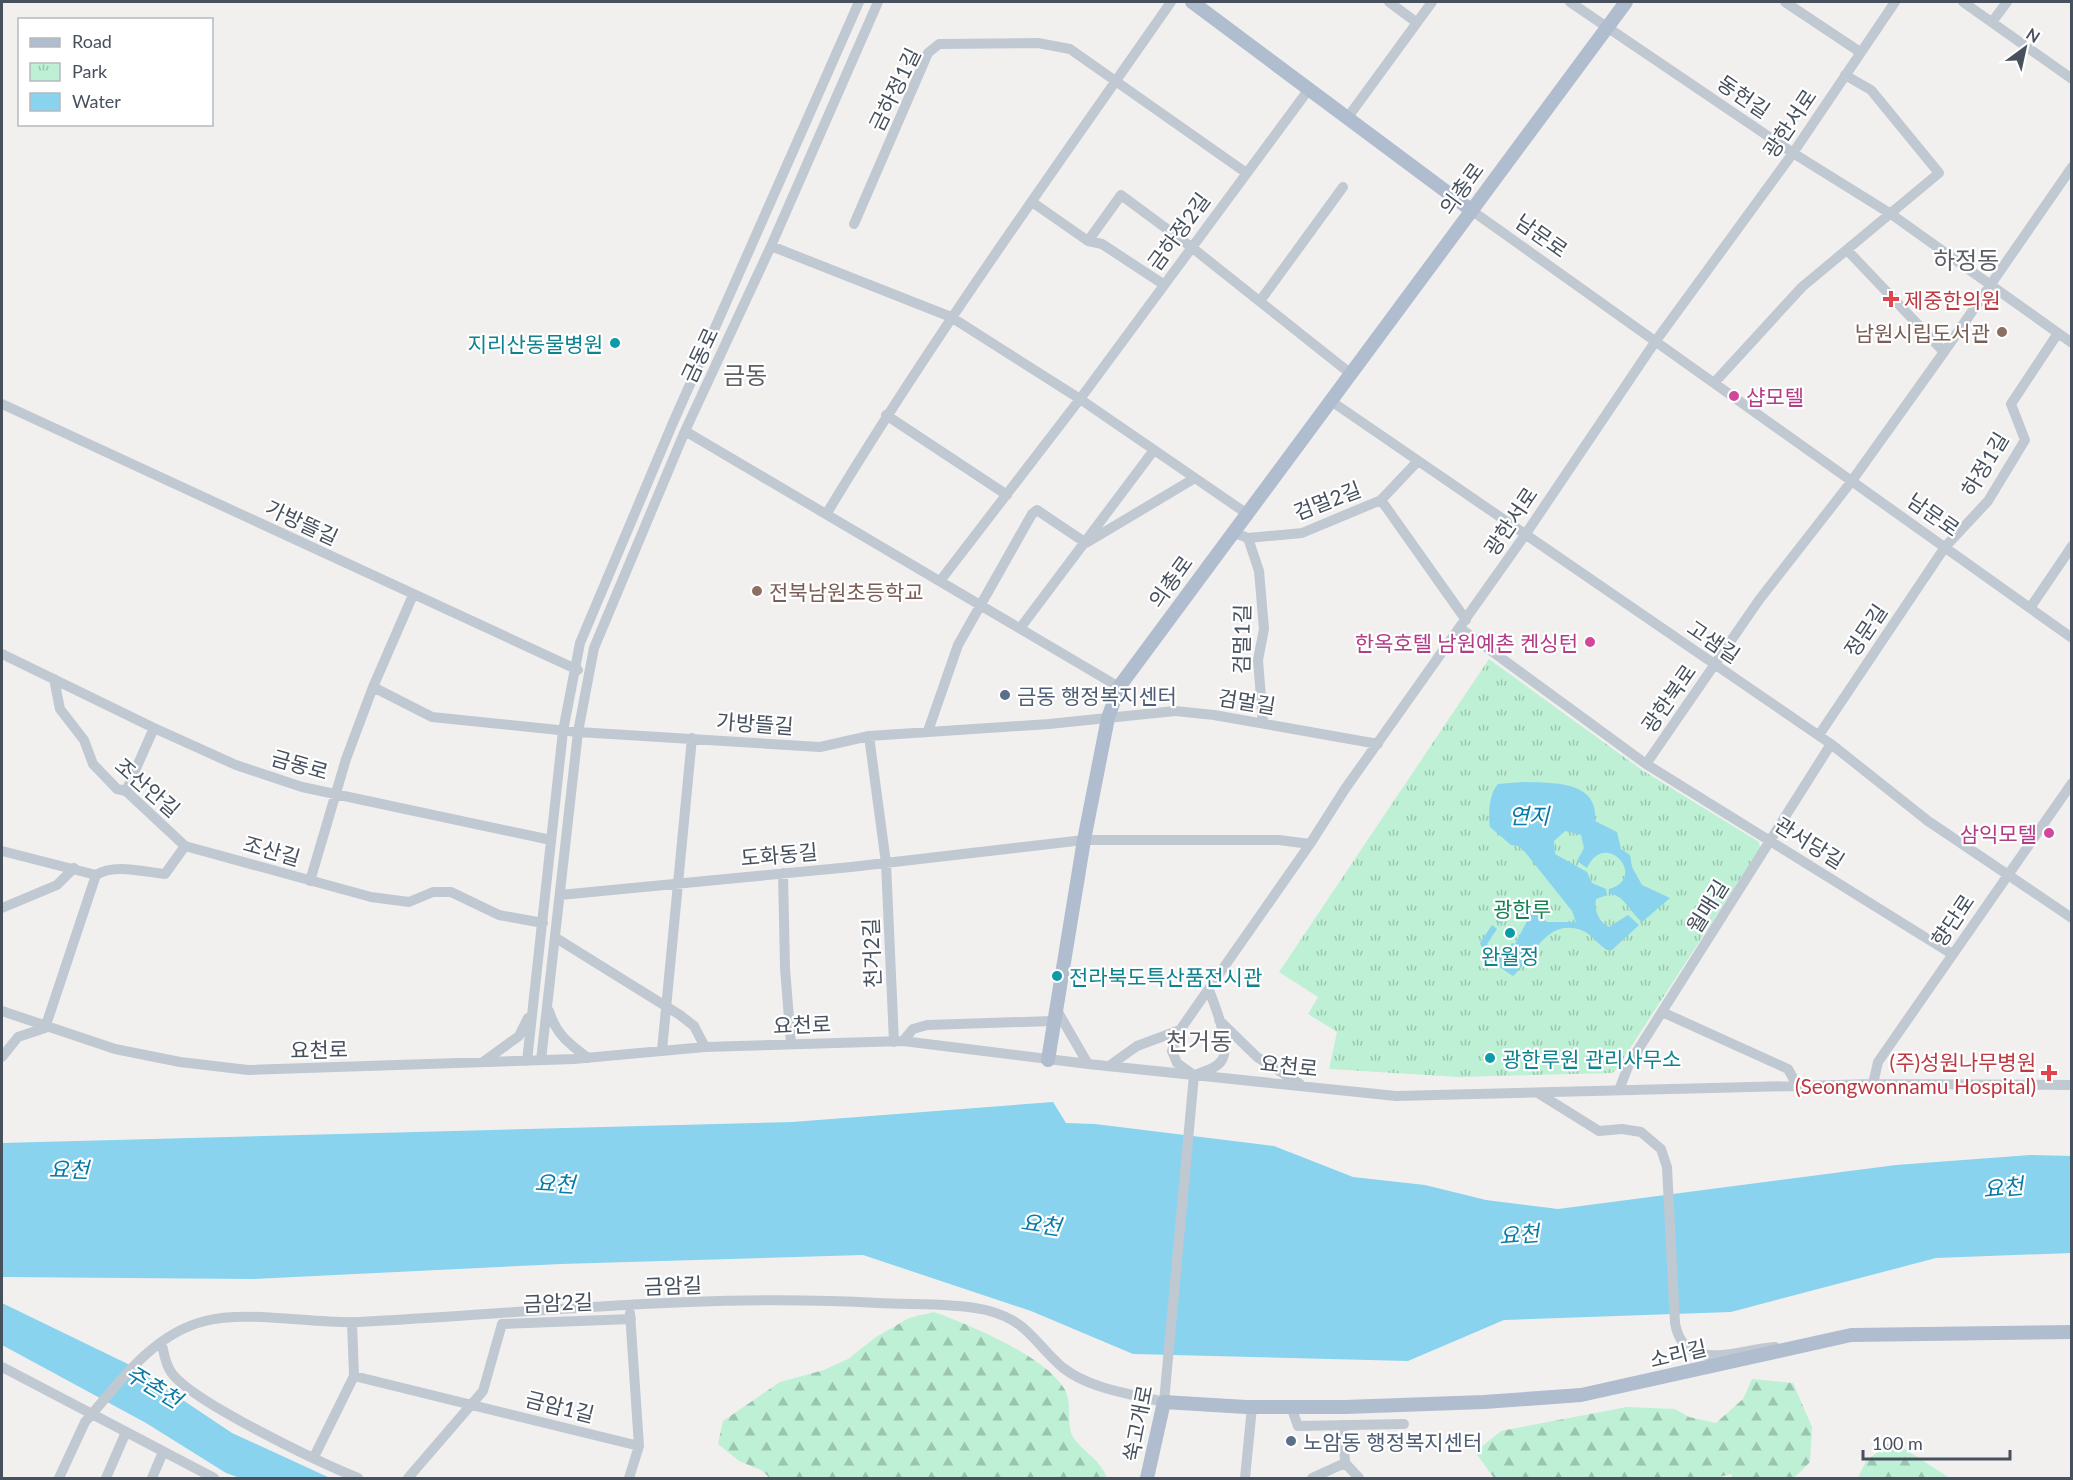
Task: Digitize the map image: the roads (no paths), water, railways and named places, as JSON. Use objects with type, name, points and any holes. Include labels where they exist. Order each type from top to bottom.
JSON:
[{"type":"main road","name":"남문로","points":[[1192,2],[1471,210]]},
{"type":"main road","name":"의총로","points":[[1048,1060],[1084,840],[1108,718],[1119,687],[1626,2]]},
{"type":"main road","name":"소리길","points":[[1164,1402],[1291,1407],[1484,1402],[1581,1395],[1686,1374],[1798,1345],[1851,1335],[2072,1332]]},
{"type":"main road","name":"쑥고개로","points":[[1147,1479],[1164,1402]]},
{"type":"street","name":"금동로","points":[[527,1060],[563,731],[573,668],[591,613],[859,2]]},
{"type":"street","name":"금동로","points":[[541,1060],[578,732],[587,672],[605,618],[685,431],[771,246],[878,2]]},
{"type":"street","points":[[827,513],[886,415],[951,317],[1171,2]]},
{"type":"street","points":[[1389,2],[1416,22]]},
{"type":"street","points":[[1348,117],[1432,2]]},
{"type":"street","points":[[1570,2],[1606,28]]},
{"type":"street","points":[[1785,2],[1860,52]]},
{"type":"street","name":"광한서로","points":[[1180,1030],[1310,844],[1345,789],[1525,535],[1655,342],[1793,153],[1895,2]]},
{"type":"street","points":[[1963,2],[2072,78]]},
{"type":"street","points":[[1992,22],[2007,2]]},
{"type":"street","name":"동헌길","points":[[1606,28],[1793,153],[1891,214],[2072,343]]},
{"type":"street","name":"금하정1길","points":[[854,224],[928,53],[939,44],[1038,43],[1070,49],[1245,172]]},
{"type":"street","points":[[1714,383],[1802,287],[1939,173],[1871,90],[1845,75]]},
{"type":"street","name":"금하정2길","points":[[940,581],[1080,399],[1190,246],[1309,88]]},
{"type":"street","name":"광한북로","points":[[1463,624],[1646,764],[1760,600],[1851,483],[2072,167]]},
{"type":"street","points":[[1260,301],[1343,187]]},
{"type":"street","points":[[1088,241],[1121,195],[1190,246],[1351,374]]},
{"type":"street","points":[[1032,202],[1088,241],[1102,244],[1163,284]]},
{"type":"street","name":"남문로","points":[[1471,210],[1851,483],[2072,638]]},
{"type":"street","points":[[771,246],[951,317],[1080,399],[1246,513]]},
{"type":"street","points":[[1847,250],[1944,352]]},
{"type":"street","name":"하정1길","points":[[1945,547],[1988,501],[2025,440],[2011,404],[2058,333]]},
{"type":"street","name":"고샘길","points":[[1331,400],[1417,462],[1819,735],[1928,821],[2072,918]]},
{"type":"street","name":"가방뜰길","points":[[2,404],[413,595],[573,668],[587,672]]},
{"type":"street","points":[[886,415],[1007,495]]},
{"type":"street","points":[[685,431],[1021,627],[1119,687]]},
{"type":"street","points":[[1021,627],[1154,450]]},
{"type":"street","points":[[1381,500],[1417,462]]},
{"type":"street","points":[[1086,543],[1196,478]]},
{"type":"street","name":"검멀2길","points":[[1248,538],[1302,533],[1381,500],[1463,624]]},
{"type":"street","points":[[928,731],[958,645],[979,603],[1032,514],[1037,510],[1086,543]]},
{"type":"street","points":[[1232,532],[1248,538]]},
{"type":"street","name":"검멀1길","points":[[1248,538],[1259,571],[1264,629],[1258,660],[1263,723]]},
{"type":"street","points":[[2030,608],[2072,546]]},
{"type":"street","name":"정문길","points":[[1819,735],[1945,547]]},
{"type":"street","points":[[310,881],[336,795],[373,687],[413,595]]},
{"type":"street","points":[[2,654],[54,679]]},
{"type":"street","name":"금동로","points":[[54,679],[236,765],[302,787],[551,840]]},
{"type":"street","name":"조산안길","points":[[54,679],[60,709],[84,740],[93,764],[117,789],[126,791],[185,846]]},
{"type":"street","points":[[373,687],[432,717],[578,732]]},
{"type":"street","name":"검멀길","points":[[1108,718],[1175,711],[1263,723],[1378,744]]},
{"type":"street","name":"가방뜰길","points":[[578,732],[820,747],[869,736],[1108,718]]},
{"type":"street","points":[[126,791],[154,728]]},
{"type":"street","points":[[869,736],[886,863]]},
{"type":"street","points":[[662,1050],[676,884],[692,738]]},
{"type":"street","name":"월매길","points":[[1619,1090],[1629,1064],[1831,744]]},
{"type":"street","name":"관서당길","points":[[1646,764],[1952,954]]},
{"type":"street","name":"향단로","points":[[1873,1084],[1878,1062],[2072,783]]},
{"type":"street","points":[[1084,840],[1279,840],[1310,844]]},
{"type":"street","name":"도화동길","points":[[560,895],[886,863],[1084,840]]},
{"type":"street","points":[[2,1057],[18,1037],[45,1028],[96,875],[102,871],[116,869],[165,874],[185,846]]},
{"type":"street","name":"조산길","points":[[185,846],[371,897],[409,902],[433,892],[451,892],[499,915],[543,923]]},
{"type":"street","points":[[2,851],[96,875]]},
{"type":"street","name":"천거2길","points":[[886,863],[898,1042]]},
{"type":"street","points":[[2,908],[57,885],[74,868]]},
{"type":"street","points":[[783,873],[785,968],[791,1044]]},
{"type":"street","points":[[556,938],[667,1006],[694,1026],[705,1047]]},
{"type":"street","points":[[1180,1030],[1172,1052],[1173,1058],[1194,1075],[1211,1069],[1222,1059],[1224,1048],[1219,1020],[1209,990]]},
{"type":"street","points":[[483,1062],[519,1036],[533,1004]]},
{"type":"street","points":[[548,1005],[554,1026],[566,1042],[588,1058]]},
{"type":"street","name":"요천로","points":[[2,1011],[45,1028],[136,1053],[180,1062],[248,1070],[588,1058],[705,1047],[898,1042],[1396,1096],[1873,1084],[2072,1085]]},
{"type":"street","points":[[1662,1012],[1788,1069],[1798,1087]]},
{"type":"street","points":[[898,1042],[913,1029],[927,1025],[1054,1014],[1088,1064]]},
{"type":"street","points":[[1219,1020],[1257,1057],[1303,1086]]},
{"type":"street","points":[[1110,1066],[1137,1046],[1180,1030]]},
{"type":"street","name":"쑥고개로","points":[[1164,1402],[1194,1075]]},
{"type":"street","points":[[1537,1093],[1599,1131],[1635,1130],[1648,1136],[1660,1149],[1667,1167],[1675,1323],[1683,1342],[1698,1353],[1714,1357],[1755,1348],[1798,1345]]},
{"type":"street","name":"금암길","points":[[59,1479],[89,1418],[156,1344],[183,1329],[206,1320],[234,1318],[352,1322],[630,1306],[815,1300],[984,1310],[1005,1316],[1025,1328],[1062,1366],[1078,1377],[1164,1402]]},
{"type":"street","points":[[629,1479],[639,1446],[630,1306]]},
{"type":"street","name":"금암2길","points":[[408,1479],[483,1391],[502,1324],[631,1319]]},
{"type":"street","points":[[314,1457],[354,1376],[352,1322]]},
{"type":"street","points":[[156,1344],[170,1371],[184,1386],[233,1416],[357,1479]]},
{"type":"street","points":[[2,1367],[89,1418],[126,1432],[206,1477]]},
{"type":"street","points":[[354,1376],[471,1405]]},
{"type":"street","name":"금암1길","points":[[471,1405],[639,1446]]},
{"type":"street","points":[[1245,1479],[1252,1407]]},
{"type":"street","points":[[1291,1407],[1298,1426],[1404,1424]]},
{"type":"street","points":[[1343,1425],[1345,1463],[1359,1479]]},
{"type":"street","points":[[106,1479],[126,1432]]},
{"type":"street","points":[[152,1479],[163,1452]]},
{"type":"street","points":[[1312,1479],[1345,1463]]},
{"type":"water","name":"연지","points":[[1523,782],[1560,784],[1582,791],[1590,798],[1595,821],[1617,832],[1621,849],[1630,855],[1632,867],[1642,885],[1670,898],[1642,922],[1623,901],[1610,894],[1609,889],[1620,883],[1625,875],[1620,859],[1612,854],[1604,853],[1595,857],[1587,868],[1577,861],[1584,848],[1581,835],[1565,831],[1554,841],[1555,854],[1587,872],[1592,883],[1606,889],[1607,895],[1596,899],[1600,919],[1609,927],[1628,915],[1639,925],[1612,950],[1607,950],[1581,930],[1559,929],[1542,941],[1513,976],[1486,958],[1480,943],[1492,925],[1497,929],[1487,944],[1502,956],[1512,943],[1515,944],[1527,921],[1512,910],[1501,924],[1496,920],[1511,903],[1525,906],[1547,922],[1576,922],[1572,911],[1525,852],[1518,846],[1511,845],[1490,827],[1490,804],[1495,788],[1498,784]]},
{"type":"water","name":"요천","points":[[1053,1102],[1066,1123],[1095,1124],[1274,1146],[1353,1177],[1425,1185],[1486,1200],[1558,1209],[1896,1165],[2030,1155],[2071,1156],[2071,1253],[1936,1258],[1731,1312],[1504,1320],[1408,1361],[1133,1354],[1031,1311],[863,1255],[561,1264],[252,1279],[2,1277],[2,1143],[792,1122]]},
{"type":"water","name":"주촌천","points":[[2,1303],[132,1366],[232,1433],[330,1478],[240,1478],[226,1473],[146,1423],[2,1345]]},
{"type":"place","name":"제중한의원","points":[[1891,299]]},
{"type":"place","name":"남원시립도서관","points":[[2002,332]]},
{"type":"place","name":"지리산동물병원","points":[[615,343]]},
{"type":"place","name":"샵모텔","points":[[1734,396]]},
{"type":"place","name":"전북남원초등학교","points":[[757,591]]},
{"type":"place","name":"한옥호텔 남원예촌 켄싱턴","points":[[1590,642]]},
{"type":"place","name":"금동 행정복지센터","points":[[1005,695]]},
{"type":"place","name":"삼익모텔","points":[[2049,833]]},
{"type":"place","name":"완월정","points":[[1510,933]]},
{"type":"place","name":"전라북도특산품전시관","points":[[1057,976]]},
{"type":"place","name":"광한루원 관리사무소","points":[[1490,1058]]},
{"type":"place","name":"(주)성원나무병원 (Seongwonnamu Hospital)","points":[[2049,1073]]},
{"type":"place","name":"노암동 행정복지센터","points":[[1291,1441]]},
{"type":"district","name":"하정동","points":[[1966,259]]},
{"type":"district","name":"금동","points":[[745,374]]},
{"type":"district","name":"천거동","points":[[1199,1040]]},
{"type":"park label","name":"광한루","points":[[1522,908]]}]
